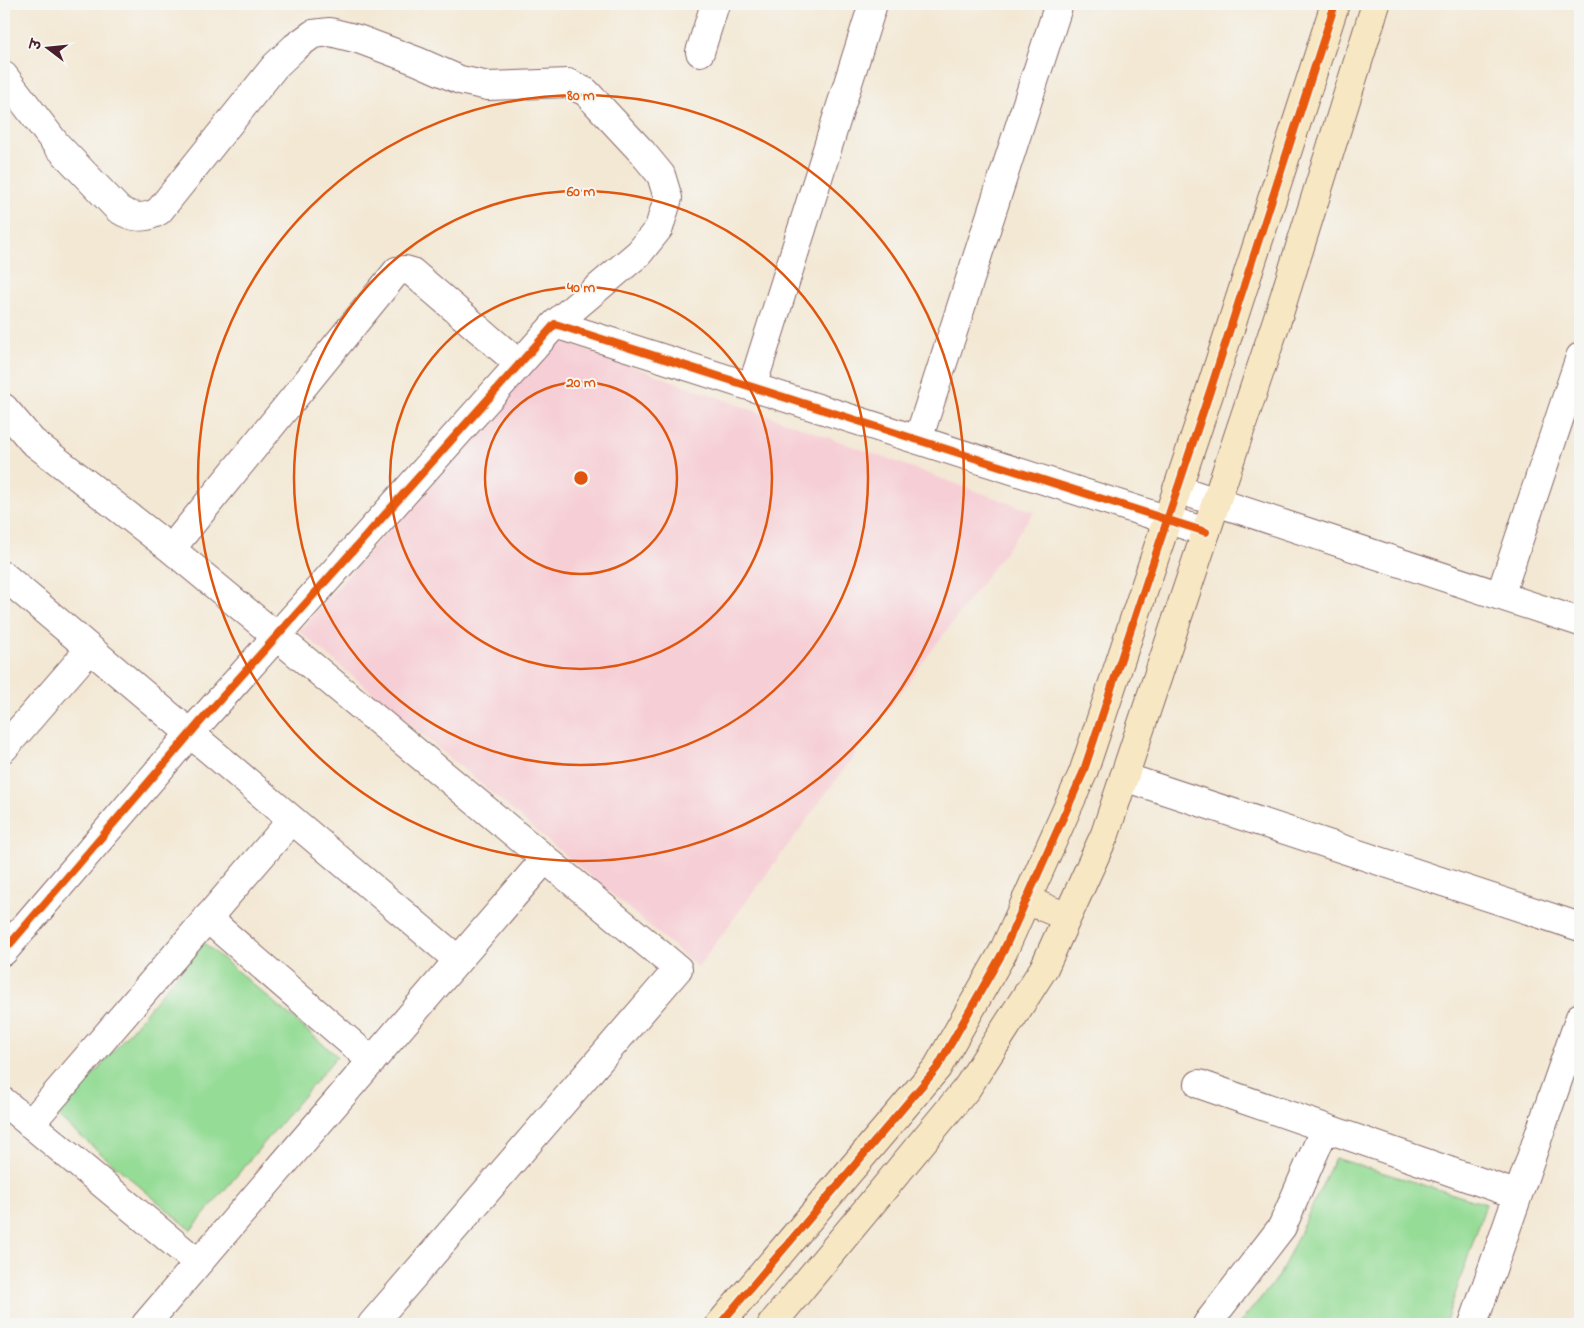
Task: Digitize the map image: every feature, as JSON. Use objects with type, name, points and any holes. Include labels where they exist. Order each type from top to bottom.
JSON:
[{"type":"street","points":[[700,52],[715,4]]},
{"type":"street","points":[[752,387],[873,4]]},
{"type":"street","points":[[918,440],[1059,4]]},
{"type":"street","points":[[720,1324],[937,1068],[1003,952],[1083,773],[1335,4]]},
{"type":"street","points":[[772,1324],[967,1088],[1044,968],[1105,834],[1278,320],[1376,4]]},
{"type":"street","points":[[4,76],[56,144],[118,209],[128,215],[149,216],[158,210],[275,66],[295,47],[313,34],[330,32],[358,39],[417,60],[460,80],[488,86],[568,83],[586,92],[642,152],[661,175],[668,198],[659,228],[639,253],[555,324],[276,636],[4,951]]},
{"type":"street","points":[[171,549],[397,270],[412,272],[519,364]]},
{"type":"street","points":[[555,324],[1206,532]]},
{"type":"street","points":[[1500,596],[1580,357]]},
{"type":"street","points":[[4,408],[32,441],[171,549],[678,969],[372,1324]]},
{"type":"street","points":[[1177,489],[1580,622]]},
{"type":"street","points":[[4,576],[458,960]]},
{"type":"street","points":[[5,745],[90,650]]},
{"type":"street","points":[[1124,777],[1580,927]]},
{"type":"street","points":[[30,1124],[292,820]]},
{"type":"street","points":[[146,1324],[545,858]]},
{"type":"street","points":[[1026,900],[1067,917]]},
{"type":"street","points":[[208,918],[372,1061]]},
{"type":"street","points":[[1473,1324],[1580,1017]]},
{"type":"street","points":[[1199,1084],[1518,1195]]},
{"type":"street","points":[[4,1102],[198,1263]]},
{"type":"street","points":[[1207,1324],[1282,1227],[1325,1128]]},
{"type":"shaded area","points":[[557,339],[1034,512],[698,967],[299,631]]},
{"type":"green space","points":[[204,943],[337,1056],[191,1230],[58,1117]]},
{"type":"green space","points":[[1335,1158],[1486,1204],[1445,1324],[1239,1324],[1279,1276]]},
{"type":"cycle path","points":[[720,1324],[937,1068],[1003,952],[1083,773],[1210,391],[1335,4]]},
{"type":"cycle path","points":[[4,951],[201,721],[555,324],[1206,532]]}]
